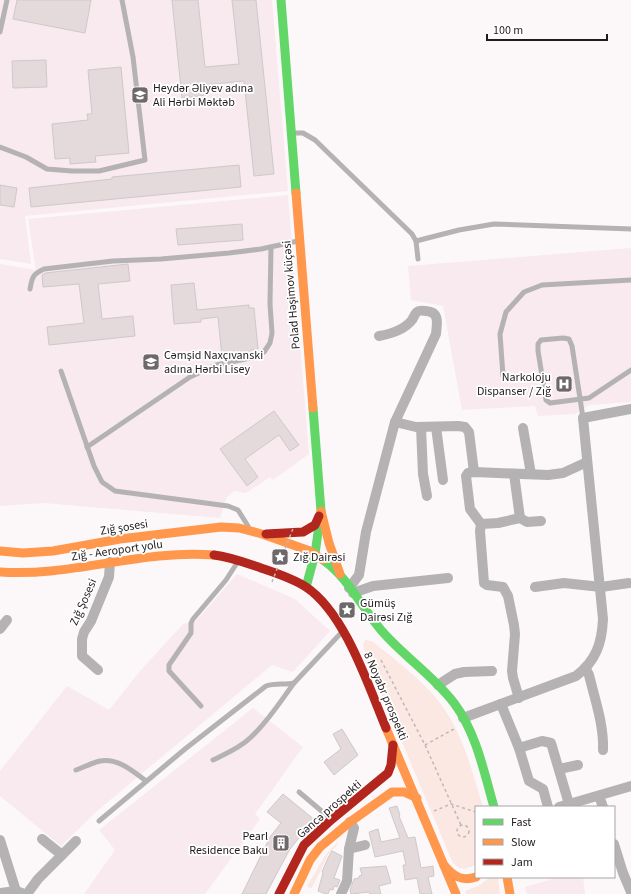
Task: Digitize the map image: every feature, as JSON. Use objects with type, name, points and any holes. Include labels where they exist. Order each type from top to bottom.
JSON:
[{"type":"main road","name":"Polad Həşimov küçəsi","points":[[282,0],[299,240],[321,511],[314,554],[306,587]]},
{"type":"main road","points":[[262,534],[303,532],[315,525],[321,511]]},
{"type":"main road","points":[[321,511],[340,575]]},
{"type":"main road","name":"Zığ şosesi","points":[[0,551],[53,551],[126,538],[215,527],[231,527],[252,532]]},
{"type":"main road","points":[[252,532],[262,534],[310,551],[329,564],[340,575],[381,630],[438,685],[463,718],[478,752],[494,806]]},
{"type":"main road","name":"Zığ - Aeroport yolu","points":[[0,572],[41,573],[110,562],[168,555],[194,554],[219,556],[238,560]]},
{"type":"main road","name":"8 Noyabr prospekti","points":[[238,560],[278,574],[306,587],[325,605],[343,631],[354,652],[394,744],[456,894]]},
{"type":"main road","name":"Gəncə prospekti","points":[[279,894],[304,845],[388,773],[391,765],[394,744]]},
{"type":"main road","name":"Gəncə prospekti","points":[[294,894],[315,853],[350,822],[392,792],[404,792],[417,798]]},
{"type":"main road","points":[[443,865],[459,879],[466,880],[475,877]]},
{"type":"main road","points":[[508,878],[510,894]]},
{"type":"street","points":[[351,590],[359,575],[366,532],[395,422],[436,334],[438,321],[436,315],[431,311],[420,310],[415,313],[412,320],[404,327],[390,334],[379,336]]},
{"type":"street","points":[[463,718],[576,676],[586,669],[597,651],[602,633],[603,619],[583,418],[631,409]]},
{"type":"street","points":[[395,422],[421,427],[465,427],[469,432],[474,472]]},
{"type":"street","points":[[421,427],[423,474],[427,496]]},
{"type":"street","points":[[436,427],[443,480]]},
{"type":"street","points":[[523,428],[530,474]]},
{"type":"street","points":[[519,698],[512,672],[516,634],[508,596],[503,587],[487,585],[484,583],[480,524],[470,509],[466,476],[468,473],[474,472],[548,475],[563,473],[587,462]]},
{"type":"street","points":[[514,474],[520,518]]},
{"type":"street","points":[[480,524],[498,523],[520,518],[527,522],[541,521]]},
{"type":"street","name":"Zığ Şosesi","points":[[98,670],[82,656],[82,639],[109,577],[110,562]]},
{"type":"street","points":[[351,590],[373,586],[448,578]]},
{"type":"street","points":[[535,587],[564,583],[601,587],[629,583]]},
{"type":"street","points":[[0,629],[7,620]]},
{"type":"street","points":[[586,669],[589,675],[603,736],[603,750]]},
{"type":"street","points":[[438,685],[455,674],[464,672],[492,671]]},
{"type":"street","points":[[501,704],[519,748],[529,781],[543,789],[548,806]]},
{"type":"street","points":[[519,748],[542,741],[551,743],[559,769],[564,806],[631,786]]},
{"type":"street","points":[[559,769],[578,765]]},
{"type":"street","points":[[599,796],[603,806]]},
{"type":"street","points":[[342,894],[347,881],[349,849],[354,828],[350,822]]},
{"type":"street","points":[[42,839],[62,855]]},
{"type":"street","points":[[0,840],[23,893]]},
{"type":"street","points":[[0,893],[23,893],[76,841]]},
{"type":"street","points":[[349,849],[365,844]]},
{"type":"street","points":[[615,847],[631,892]]},
{"type":"lane","points":[[0,32],[7,0]]},
{"type":"lane","points":[[0,147],[26,157],[47,168],[72,171],[99,171],[145,160],[133,57],[122,0]]},
{"type":"lane","points":[[291,134],[303,133],[315,140],[412,234],[416,241],[418,259]]},
{"type":"lane","points":[[416,241],[459,230],[494,224],[631,229]]},
{"type":"lane","points":[[30,289],[32,279],[36,272],[44,269],[113,261],[161,259],[229,253],[271,247],[299,240]]},
{"type":"lane","points":[[88,447],[190,377],[216,364],[256,357],[264,352],[270,343],[272,333],[270,304],[271,247]]},
{"type":"lane","points":[[503,376],[500,334],[506,312],[524,292],[542,285],[631,280]]},
{"type":"lane","points":[[583,418],[580,400],[572,346],[569,339],[563,338],[541,340],[538,344],[538,350],[546,400],[550,403],[580,400],[589,398],[631,370]]},
{"type":"lane","points":[[61,371],[94,466],[102,482],[115,491],[228,506],[238,510],[252,532]]},
{"type":"lane","points":[[201,706],[169,671],[169,665],[191,633],[191,623],[193,619],[226,580],[234,569],[238,560]]},
{"type":"lane","points":[[213,760],[250,738],[268,719],[294,683],[343,631]]},
{"type":"lane","points":[[98,821],[185,749],[266,686],[271,684],[285,685],[294,683]]},
{"type":"lane","points":[[76,770],[101,761],[113,761],[124,765],[146,781]]},
{"type":"lane","points":[[299,792],[332,820]]},
{"type":"path","points":[[272,582],[294,526]]},
{"type":"path","points":[[381,660],[425,745],[461,825],[465,825],[468,829],[468,833],[464,836],[460,836],[457,833],[457,828],[461,825]]},
{"type":"path","points":[[425,745],[455,728]]},
{"type":"path","points":[[432,811],[451,804],[475,812]]},
{"type":"shaded area","name":"Heydər Əliyev adına Ali Hərbi Məktəb","points":[[0,0],[272,0],[288,191],[25,216],[31,264],[0,259]]},
{"type":"shaded area","name":"Cəmşid Naxçıvanski adına Hərbi Lisey","points":[[288,195],[309,454],[273,480],[270,477],[246,493],[234,491],[227,497],[220,518],[44,503],[0,506],[0,264],[36,270],[28,219]]},
{"type":"shaded area","points":[[631,248],[631,402],[589,405],[575,414],[538,416],[535,406],[462,410],[443,306],[411,300],[408,266]]},
{"type":"shaded area","points":[[237,574],[295,599],[330,631],[293,672],[272,665],[97,811],[61,846],[0,796],[0,771],[67,686],[109,710],[141,670],[183,624],[195,622]]},
{"type":"shaded area","points":[[365,640],[372,641],[408,670],[433,694],[455,727],[471,766],[483,806],[475,806],[475,865],[468,868],[459,868],[451,859],[365,654],[363,645]]},
{"type":"shaded area","points":[[253,708],[303,747],[255,814],[260,819],[205,894],[84,894],[115,850],[99,830]]},
{"type":"shaded area","points":[[337,843],[338,844],[328,855],[311,889],[307,886],[326,854]]},
{"type":"shaded area","points":[[489,878],[498,878],[500,894],[466,894],[465,891],[480,885]]},
{"type":"shaded area","points":[[556,878],[583,878],[585,894],[527,894],[525,887]]},
{"type":"building","points":[[17,0],[91,0],[85,33],[13,19]]},
{"type":"building","points":[[172,0],[198,0],[205,67],[239,64],[232,0],[256,0],[274,174],[254,176],[244,81],[205,85],[207,95],[182,98]]},
{"type":"building","points":[[46,60],[47,87],[13,88],[12,61]]},
{"type":"building","points":[[121,67],[129,153],[95,156],[96,162],[70,164],[70,158],[55,159],[52,124],[88,120],[87,114],[92,114],[88,70]]},
{"type":"building","points":[[239,165],[241,187],[31,207],[29,188],[112,179],[112,177]]},
{"type":"building","points":[[0,185],[17,188],[14,207],[0,205]]},
{"type":"building","points":[[242,224],[243,240],[178,245],[176,229]]},
{"type":"building","points":[[128,264],[130,281],[98,284],[102,319],[133,316],[135,336],[49,345],[47,327],[84,323],[79,284],[43,287],[42,275],[45,273]]},
{"type":"building","points":[[194,283],[197,310],[249,305],[249,308],[254,308],[258,349],[251,350],[252,353],[222,357],[218,317],[201,319],[201,322],[174,324],[171,285]]},
{"type":"building","points":[[274,411],[299,445],[290,451],[279,435],[245,459],[258,477],[247,486],[220,449]]},
{"type":"building","points":[[342,729],[358,755],[334,775],[324,762],[341,749],[333,734]]},
{"type":"building","name":"Pearl Residence Baku","points":[[283,794],[316,821],[290,849],[266,894],[242,894],[270,837],[281,823],[267,812]]},
{"type":"building","points":[[397,806],[399,816],[408,838],[415,837],[421,868],[433,866],[434,876],[428,877],[432,894],[420,894],[417,878],[405,880],[403,865],[406,865],[403,851],[375,857],[369,832],[378,829],[381,842],[400,838],[389,808]]},
{"type":"building","points":[[332,851],[342,856],[334,878],[340,880],[337,887],[334,886],[333,890],[330,889],[328,894],[326,894],[318,891],[322,872]]},
{"type":"building","points":[[386,866],[391,883],[379,886],[381,894],[370,894],[369,892],[351,894],[350,890],[354,879],[359,878],[359,876],[362,875],[360,868]]},
{"type":"traffic: fast","points":[[281,0],[296,193]]},
{"type":"traffic: fast","points":[[306,587],[315,554],[321,511],[313,408]]},
{"type":"traffic: fast","points":[[323,560],[340,575],[381,630],[437,683],[462,714],[474,739],[494,806]]},
{"type":"traffic: slow","points":[[296,193],[313,408]]},
{"type":"traffic: slow","points":[[321,511],[329,543],[340,574]]},
{"type":"traffic: slow","points":[[0,551],[23,553],[53,551],[120,539],[221,527],[239,528],[262,534],[310,551],[323,560]]},
{"type":"traffic: slow","points":[[0,572],[54,571],[160,556],[187,554],[214,555]]},
{"type":"traffic: slow","points":[[386,728],[456,894]]},
{"type":"traffic: slow","points":[[294,894],[310,860],[320,847],[350,822],[392,792],[404,792],[417,798]]},
{"type":"traffic: slow","points":[[444,865],[458,877],[466,879],[475,877]]},
{"type":"traffic: slow","points":[[507,878],[510,894]]},
{"type":"traffic: jam","points":[[266,534],[303,532],[315,525],[319,516]]},
{"type":"traffic: jam","points":[[214,555],[238,560],[284,576],[306,587],[320,599],[344,632],[354,651],[386,728]]},
{"type":"traffic: jam","points":[[279,894],[304,845],[331,820],[388,773],[391,765],[393,745]]},
{"type":"place","name":"Heydər Əliyev adına Ali Hərbi Məktəb","points":[[140,95]]},
{"type":"place","name":"Cəmşid Naxçıvanski adına Hərbi Lisey","points":[[151,362]]},
{"type":"place","name":"Narkoloju Dispanser / Zığ","points":[[564,384]]},
{"type":"place","name":"Zığ Dairəsi","points":[[280,557]]},
{"type":"place","name":"Gümüş Dairəsi Zığ","points":[[347,610]]},
{"type":"place","name":"Pearl Residence Baku","points":[[281,843]]}]
